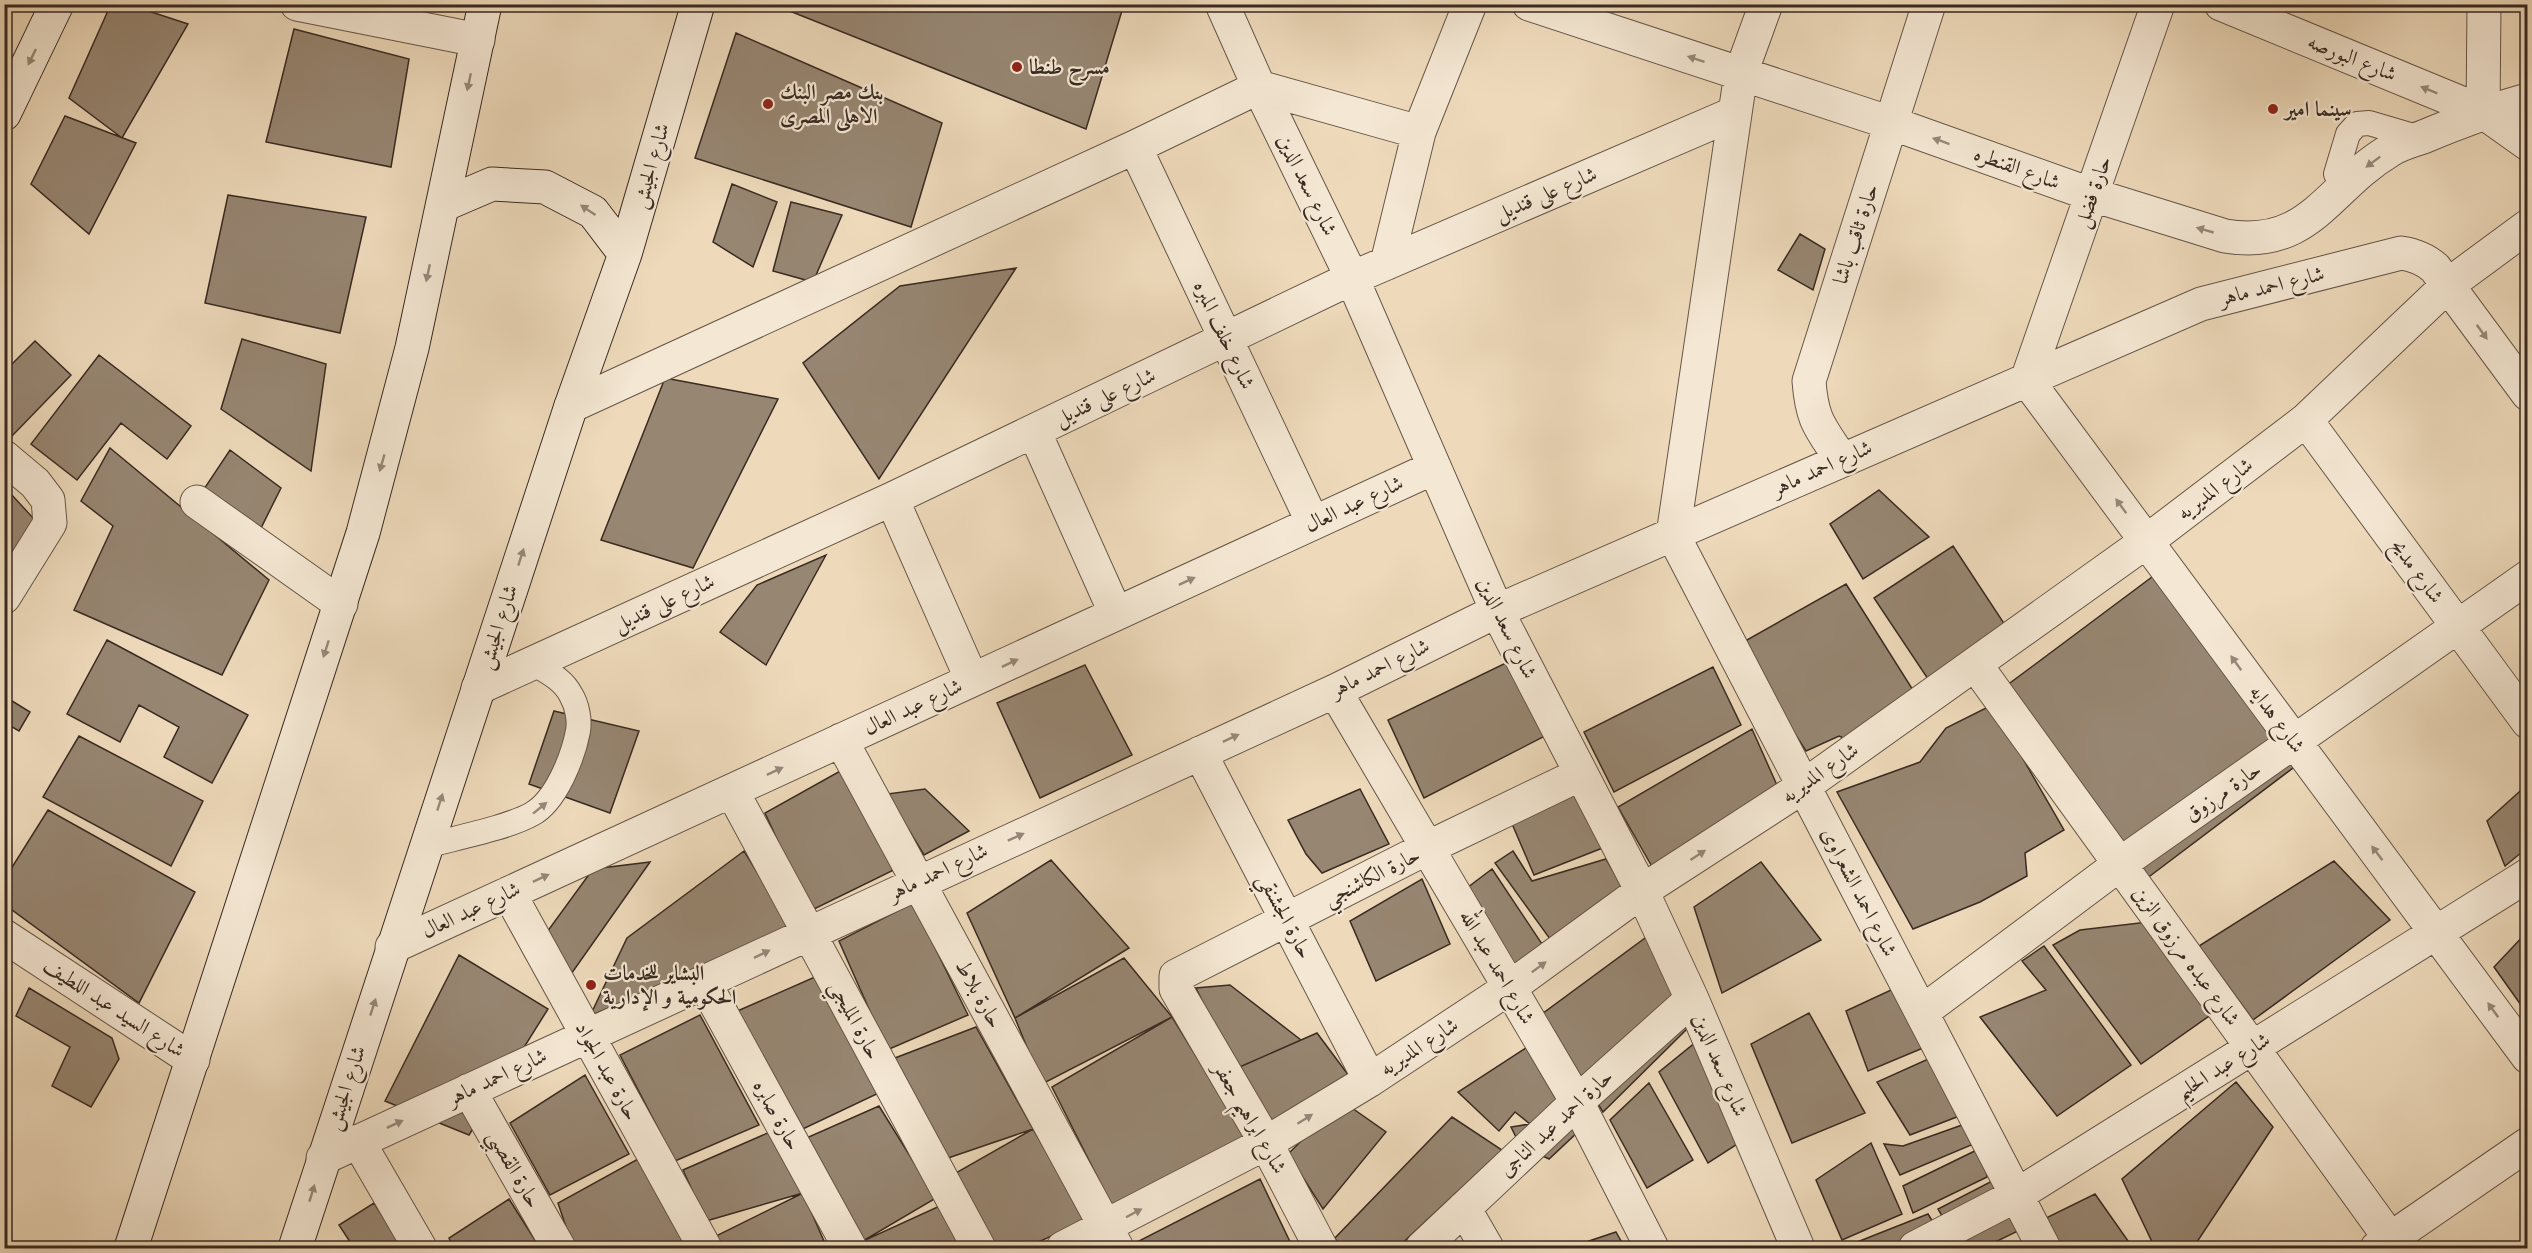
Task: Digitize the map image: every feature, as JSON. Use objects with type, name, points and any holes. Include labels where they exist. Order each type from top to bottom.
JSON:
[{"type":"street","points":[[297,4],[478,40]]},
{"type":"street","points":[[131,1248],[341,604],[397,412],[485,4]]},
{"type":"street","name":"شارع الجيش","points":[[295,1248],[570,406],[626,254],[698,4]]},
{"type":"street","name":"شارع سعد الدين","points":[[1222,4],[1259,87],[1352,278],[1497,611],[1642,891],[1692,999],[1798,1248]]},
{"type":"street","points":[[1387,263],[1419,132],[1470,4]]},
{"type":"street","name":"شارع القنطره","points":[[1528,4],[1891,123],[2093,195],[2225,236],[2246,240],[2272,237],[2295,228],[2315,214],[2366,167],[2390,150],[2483,112]]},
{"type":"street","points":[[1673,535],[1742,73],[1766,4]]},
{"type":"street","name":"حارة ثاقب باشا","points":[[1842,459],[1815,420],[1811,408],[1809,381],[1929,4]]},
{"type":"street","name":"حارة فضل","points":[[2027,380],[2158,4]]},
{"type":"street","name":"شارع البورصه","points":[[2221,4],[2483,112],[2528,144]]},
{"type":"street","points":[[2484,4],[2483,112],[2528,100]]},
{"type":"street","points":[[4,114],[56,5]]},
{"type":"street","points":[[570,406],[1135,147],[1259,87],[1419,132]]},
{"type":"street","name":"شارع على قنديل","points":[[478,688],[892,499],[1352,278],[1735,113]]},
{"type":"street","name":"شارع خلف المبره","points":[[1135,147],[1313,523]]},
{"type":"street","points":[[443,205],[492,184],[545,187],[593,212],[626,254]]},
{"type":"street","name":"شارع المديريه","points":[[1063,1248],[1112,1238],[1370,1080],[1509,988],[1642,891],[1804,786],[2147,541],[2306,420],[2448,285],[2528,226]]},
{"type":"street","name":"شارع احمد ماهر","points":[[323,1158],[808,932],[1335,691],[1497,611],[2201,303],[2401,253],[2428,262],[2448,285],[2528,394]]},
{"type":"street","name":"شارع هدايه","points":[[2027,380],[2528,1058]]},
{"type":"street","name":"شارع مديح","points":[[2306,420],[2528,722]]},
{"type":"street","points":[[1034,431],[1116,614]]},
{"type":"street","points":[[4,457],[34,483],[48,500],[50,523],[4,597]]},
{"type":"street","name":"شارع عبد العال","points":[[393,947],[1433,468]]},
{"type":"street","points":[[892,499],[972,680]]},
{"type":"street","points":[[197,502],[341,604]]},
{"type":"street","name":"شارع احمد الشعراوى","points":[[1673,535],[2044,1248]]},
{"type":"street","name":"حارة مرزوق","points":[[1922,1012],[2120,864],[2528,577]]},
{"type":"street","name":"شارع عبده مرزوق الزين","points":[[1975,664],[2252,1047],[2388,1245]]},
{"type":"street","name":"شارع احمد عبد الله","points":[[1335,691],[1577,1102],[1652,1248]]},
{"type":"street","name":"حارة بلاط","points":[[841,740],[1112,1238]]},
{"type":"street","name":"حارة الجشنقي","points":[[1200,753],[1370,1080]]},
{"type":"street","name":"حارة الكاشنجي","points":[[1176,989],[1175,980],[1179,973],[1427,848],[1581,774]]},
{"type":"street","name":"حارة المليجي","points":[[732,791],[979,1248]]},
{"type":"street","name":"شارع عبد الحليم","points":[[1915,1248],[2017,1195],[2528,875]]},
{"type":"street","name":"حارة عبد الجواد","points":[[509,893],[705,1248]]},
{"type":"street","name":"شارع السيد عبد اللطيف","points":[[4,936],[193,1060]]},
{"type":"street","name":"حارة صابره","points":[[704,982],[850,1248]]},
{"type":"street","name":"شارع ابراهيم جعفر","points":[[1176,989],[1266,1143],[1321,1248]]},
{"type":"street","name":"حارة احمد عبد الناجى","points":[[1422,1248],[1577,1102],[1692,999]]},
{"type":"street","name":"حارة القصبي","points":[[468,1090],[559,1248]]},
{"type":"street","points":[[358,1141],[420,1248]]},
{"type":"street","points":[[2388,1245],[2528,1144]]},
{"type":"street","points":[[1464,1208],[1487,1248]]},
{"type":"lane","points":[[2336,174],[2348,134],[2357,124],[2369,123],[2420,138]]},
{"type":"lane","points":[[426,846],[518,820],[543,807],[554,795],[578,730],[578,712],[572,696],[562,681],[533,663]]},
{"type":"building","points":[[111,4],[127,4],[188,24],[122,138],[69,98]]},
{"type":"building","name":"مسرح طنطا","points":[[772,4],[1124,4],[1086,129]]},
{"type":"building","points":[[294,29],[409,59],[391,167],[266,142]]},
{"type":"building","points":[[736,33],[942,123],[911,227],[695,158]]},
{"type":"building","points":[[65,116],[136,143],[89,234],[31,184]]},
{"type":"building","points":[[732,184],[777,202],[753,267],[713,242]]},
{"type":"building","points":[[228,195],[366,217],[340,333],[205,303]]},
{"type":"building","points":[[791,202],[842,215],[813,282],[773,271]]},
{"type":"building","points":[[1800,234],[1825,249],[1813,290],[1778,270]]},
{"type":"building","points":[[1016,268],[879,479],[803,363],[900,286]]},
{"type":"building","points":[[242,339],[326,364],[311,471],[221,409]]},
{"type":"building","points":[[35,341],[71,375],[12,436],[4,428],[4,372]]},
{"type":"building","points":[[99,355],[191,426],[167,459],[121,423],[77,480],[31,444]]},
{"type":"building","points":[[665,378],[778,399],[693,568],[601,540]]},
{"type":"building","points":[[110,448],[269,580],[222,675],[74,610],[113,526],[81,501]]},
{"type":"building","points":[[230,450],[281,488],[260,530],[204,489]]},
{"type":"building","points":[[1879,490],[1929,537],[1863,579],[1830,524]]},
{"type":"building","points":[[10,493],[34,519],[4,567],[4,502]]},
{"type":"building","points":[[1953,546],[2009,631],[1930,682],[1874,598]]},
{"type":"building","points":[[826,555],[766,665],[720,632],[757,585]]},
{"type":"building","points":[[2156,574],[2297,765],[2146,879],[2006,686]]},
{"type":"building","points":[[1846,584],[1918,698],[1850,741],[1839,736],[1806,751],[1738,645]]},
{"type":"building","points":[[107,640],[248,715],[212,783],[164,757],[179,727],[139,705],[120,742],[67,714]]},
{"type":"building","points":[[1510,661],[1545,736],[1424,798],[1388,720]]},
{"type":"building","points":[[1085,665],[1132,755],[1040,798],[997,703]]},
{"type":"building","points":[[1713,667],[1741,725],[1614,792],[1584,732]]},
{"type":"building","points":[[4,696],[30,712],[19,731],[9,725],[4,732]]},
{"type":"building","points":[[1992,705],[2064,830],[2025,853],[2027,876],[1980,902],[1913,929],[1837,792],[1920,762],[1946,728]]},
{"type":"building","points":[[554,711],[639,731],[610,813],[529,784]]},
{"type":"building","points":[[1752,729],[1780,792],[1658,877],[1618,807]]},
{"type":"building","points":[[79,736],[203,801],[171,866],[43,797]]},
{"type":"building","points":[[842,770],[908,863],[810,911],[765,813]]},
{"type":"building","points":[[1570,782],[1605,847],[1534,875],[1507,812]]},
{"type":"building","points":[[2528,784],[2528,847],[2505,866],[2487,821]]},
{"type":"building","points":[[925,789],[969,831],[924,855],[887,794]]},
{"type":"building","points":[[1360,789],[1389,844],[1322,873],[1306,854],[1288,820]]},
{"type":"building","points":[[48,810],[195,892],[139,1003],[4,904],[4,880]]},
{"type":"building","points":[[744,851],[792,929],[590,1016],[627,938]]},
{"type":"building","points":[[1513,851],[1532,881],[1606,859],[1628,896],[1558,950],[1495,863]]},
{"type":"building","points":[[1051,860],[1129,948],[1015,1018],[967,913]]},
{"type":"building","points":[[2334,861],[2390,920],[2253,1020],[2199,946]]},
{"type":"building","points":[[650,862],[569,977],[547,932],[593,869]]},
{"type":"building","points":[[1761,862],[1821,940],[1722,993],[1694,907]]},
{"type":"building","points":[[1492,869],[1548,953],[1508,979],[1459,894]]},
{"type":"building","points":[[1422,879],[1450,944],[1376,981],[1350,921]]},
{"type":"building","points":[[913,903],[968,1015],[887,1050],[839,941]]},
{"type":"building","points":[[2148,922],[2212,1014],[2141,1064],[2053,945],[2080,930]]},
{"type":"building","points":[[2528,931],[2528,1015],[2494,967]]},
{"type":"building","points":[[1652,933],[1694,1022],[1603,1112],[1542,1014]]},
{"type":"building","points":[[2044,946],[2131,1065],[2057,1116],[1980,1017],[2046,990],[2022,961]]},
{"type":"building","points":[[459,955],[548,1009],[469,1135],[385,1101]]},
{"type":"building","points":[[1124,958],[1172,1017],[1042,1084],[1015,1018]]},
{"type":"building","points":[[815,977],[881,1092],[788,1136],[733,1013]]},
{"type":"building","points":[[1906,983],[1923,1048],[1868,1071],[1846,1011]]},
{"type":"building","points":[[1230,985],[1301,1040],[1235,1069],[1196,988]]},
{"type":"building","points":[[29,988],[112,1038],[119,1059],[91,1107],[52,1086],[70,1047],[16,1016]]},
{"type":"building","points":[[1809,1013],[1865,1113],[1792,1143],[1751,1044]]},
{"type":"building","points":[[700,1015],[759,1125],[675,1161],[620,1055]]},
{"type":"building","points":[[1172,1017],[1246,1137],[1114,1210],[1052,1087]]},
{"type":"building","points":[[976,1027],[1033,1129],[948,1158],[895,1058]]},
{"type":"building","points":[[1317,1033],[1355,1084],[1268,1124],[1235,1069]]},
{"type":"building","points":[[1701,1038],[1756,1132],[1708,1163],[1659,1072]]},
{"type":"building","points":[[1532,1044],[1582,1128],[1549,1159],[1520,1145],[1511,1127],[1530,1124],[1515,1112],[1499,1131],[1458,1092]]},
{"type":"building","points":[[1935,1056],[1967,1113],[1910,1135],[1877,1082]]},
{"type":"building","points":[[585,1075],[629,1154],[550,1195],[510,1123]]},
{"type":"building","points":[[2236,1082],[2273,1127],[2193,1248],[2155,1248],[2122,1179]]},
{"type":"building","points":[[1649,1083],[1693,1160],[1647,1188],[1610,1120]]},
{"type":"building","points":[[1342,1101],[1386,1132],[1323,1209],[1288,1154]]},
{"type":"building","points":[[879,1106],[936,1198],[863,1241],[804,1139]]},
{"type":"building","points":[[1452,1117],[1502,1150],[1397,1248],[1340,1248],[1335,1238]]},
{"type":"building","points":[[1965,1124],[1976,1143],[1900,1175],[1884,1144],[1903,1146]]},
{"type":"building","points":[[1033,1129],[1087,1220],[1025,1248],[992,1248],[954,1174]]},
{"type":"building","points":[[770,1132],[803,1193],[706,1221],[683,1170]]},
{"type":"building","points":[[1871,1143],[1902,1214],[1842,1240],[1816,1180]]},
{"type":"building","points":[[1983,1147],[1987,1177],[1913,1213],[1903,1186]]},
{"type":"building","points":[[638,1159],[688,1248],[573,1248],[558,1203]]},
{"type":"building","points":[[1260,1179],[1293,1248],[1135,1248],[1133,1244]]},
{"type":"building","points":[[1996,1179],[2020,1230],[1983,1248],[1961,1248],[1938,1209]]},
{"type":"building","points":[[803,1193],[827,1248],[723,1248],[716,1236]]},
{"type":"building","points":[[2095,1194],[2133,1248],[2062,1248],[2046,1218]]},
{"type":"building","points":[[509,1199],[540,1248],[453,1248],[449,1238]]},
{"type":"building","points":[[374,1203],[403,1248],[354,1248],[339,1225]]},
{"type":"building","points":[[942,1205],[967,1248],[867,1248],[863,1241]]},
{"type":"building","points":[[1928,1214],[1949,1248],[1842,1248]]},
{"type":"building","points":[[1616,1232],[1625,1248],[1568,1248]]},
{"type":"place","name":"مسرح طنطا","points":[[1017,67]]},
{"type":"place","name":"بنك مصر البنك الاهلى المصرى","points":[[768,104]]},
{"type":"place","name":"سينما امير","points":[[2273,109]]},
{"type":"place","name":"البشاير للخدمات الحكومية و الإدارية","points":[[591,985]]}]
